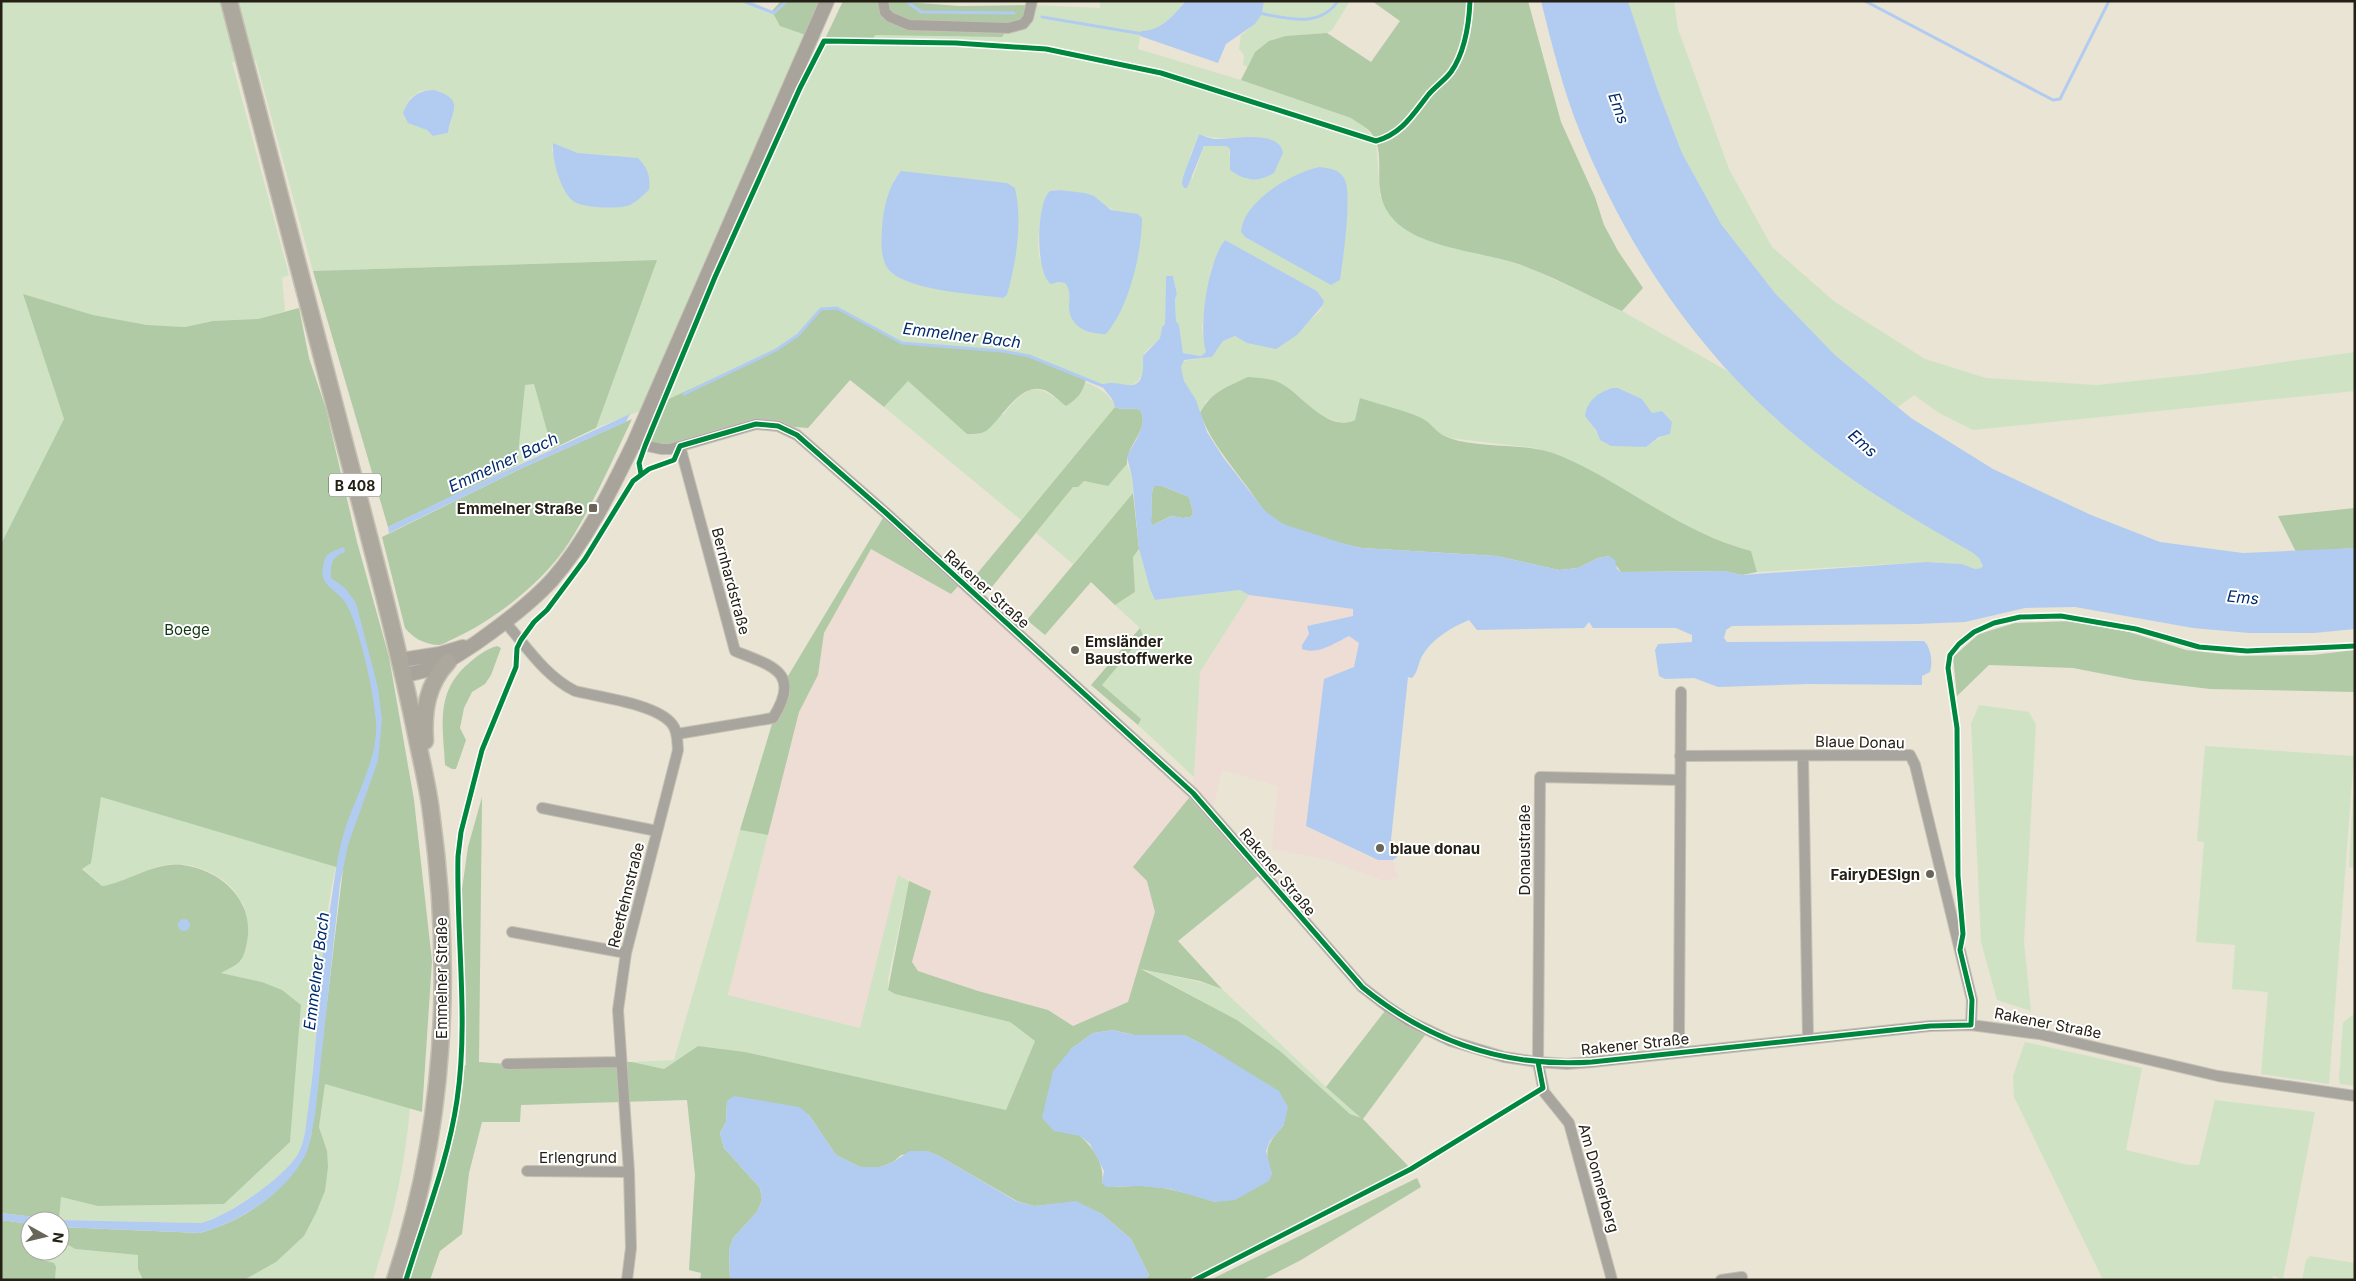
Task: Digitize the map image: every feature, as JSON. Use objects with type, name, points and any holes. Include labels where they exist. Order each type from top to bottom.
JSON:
[{"type":"main road","name":"B 408","points":[[229,1],[403,668]]},
{"type":"main road","points":[[428,793],[424,734],[426,704],[431,686],[448,662]]},
{"type":"main road","name":"Emmelner Straße","points":[[395,1280],[409,1238],[427,1161],[438,1086],[443,1003],[442,928],[438,866],[428,793],[403,668]]},
{"type":"street","points":[[403,668],[426,671],[448,662],[505,622],[536,596],[565,564],[598,512],[634,443],[827,1]]},
{"type":"street","points":[[883,1],[885,12],[890,17],[909,25],[1008,28],[1023,24],[1028,18],[1032,1]]},
{"type":"street","name":"Rakener Straße","points":[[634,443],[660,449],[680,446],[756,424],[778,426],[797,435],[886,513],[1193,792],[1362,987],[1388,1007],[1436,1034],[1469,1047],[1504,1057],[1567,1064],[1930,1026],[1991,1026],[2039,1034],[2218,1076],[2355,1096]]},
{"type":"street","name":"Bernhardstraße","points":[[677,734],[773,718],[782,703],[785,681],[778,671],[770,666],[735,650],[680,446]]},
{"type":"street","points":[[505,622],[553,678],[563,685],[575,691],[662,714],[672,724],[677,734]]},
{"type":"street","points":[[403,668],[475,643]]},
{"type":"street","points":[[1681,692],[1679,1032],[1681,1052]]},
{"type":"street","name":"Reetfehnstraße","points":[[627,1280],[631,1248],[629,1172],[618,1010],[626,953],[678,750],[677,734]]},
{"type":"street","name":"Blaue Donau","points":[[1680,756],[1804,757],[1910,755],[1972,1000],[1971,1025]]},
{"type":"street","name":"Blaue Donau","points":[[1804,757],[1808,1038]]},
{"type":"street","name":"Donaustraße","points":[[1538,1062],[1540,777],[1680,780]]},
{"type":"street","points":[[542,808],[657,832]]},
{"type":"street","points":[[512,932],[626,953]]},
{"type":"street","points":[[507,1064],[621,1062]]},
{"type":"street","name":"Am Donnerberg","points":[[1538,1062],[1544,1092],[1569,1124],[1612,1280]]},
{"type":"street","name":"Erlengrund","points":[[527,1172],[629,1172]]},
{"type":"street","points":[[1721,1280],[1742,1277]]},
{"type":"shaded area","points":[[871,549],[951,593],[961,583],[1193,792],[1200,672],[1249,595],[1354,608],[1353,616],[1307,626],[1309,634],[1302,645],[1325,648],[1349,636],[1359,643],[1354,667],[1306,826],[1371,858],[1393,860],[1398,877],[1384,881],[1326,859],[1272,849],[1278,786],[1222,770],[1212,813],[1147,881],[1155,912],[1128,1003],[1073,1026],[1048,1010],[978,991],[918,971],[911,962],[930,891],[899,875],[860,1028],[728,995],[799,712],[818,675],[824,633]]},
{"type":"green space","points":[[1,1],[750,1],[772,11],[806,35],[784,85],[804,90],[800,87],[824,41],[872,42],[874,35],[1008,28],[1032,5],[1100,8],[1100,1],[1186,1],[1172,17],[1161,25],[1155,29],[1141,32],[1138,49],[1241,80],[1351,118],[1365,127],[1376,141],[1380,196],[1410,232],[1431,242],[1492,256],[1528,267],[1622,311],[1731,373],[1775,418],[1823,458],[1880,498],[1973,553],[1979,558],[1983,566],[1982,568],[1975,569],[1962,564],[1926,562],[1757,572],[1751,551],[1725,543],[1700,532],[1583,467],[1559,455],[1535,448],[1450,438],[1434,431],[1425,420],[1360,399],[1355,420],[1346,422],[1336,421],[1316,411],[1282,384],[1206,401],[1200,413],[1184,381],[1181,368],[1182,361],[1212,357],[1223,341],[1235,336],[1253,344],[1295,328],[1315,316],[1321,309],[1324,301],[1317,291],[1225,240],[1211,269],[1202,327],[1206,352],[1201,356],[1183,353],[1179,325],[1176,321],[1175,299],[1177,294],[1173,276],[1166,276],[1165,324],[1162,327],[1160,338],[1145,352],[1141,376],[1133,384],[1101,385],[1029,356],[1002,351],[902,343],[837,308],[821,309],[798,335],[776,350],[684,394],[596,428],[656,260],[313,271],[256,61],[232,62],[289,275],[282,278],[285,311],[258,319],[213,321],[185,327],[147,325],[93,315],[23,294],[64,419],[1,544]],"holes":[[[434,90],[452,119],[448,133],[433,136],[427,130],[409,99],[420,91]],[[1199,134],[1215,138],[1267,139],[1274,173],[1262,179],[1247,179],[1229,154],[1230,149],[1226,146],[1204,146],[1192,180],[1190,156]],[[553,143],[578,153],[626,155],[552,152]],[[895,178],[1014,265],[1007,295],[1003,298],[923,286],[884,261],[882,229],[888,199]],[[1345,180],[1346,223],[1342,270]],[[1059,190],[1094,196],[1105,206],[1119,212],[1134,272],[1112,327],[1069,305],[1069,288],[1066,283],[1058,282],[1040,259],[1038,250],[1039,232],[1047,196],[1050,191]],[[1613,388],[1618,388],[1642,399],[1652,413],[1661,413],[1672,422],[1665,434],[1646,447],[1607,444],[1600,440],[1593,425],[1606,390]]]},
{"type":"green space","points":[[781,1],[820,1],[806,35],[780,26],[772,11]]},
{"type":"green space","points":[[843,1],[890,1],[960,6],[1032,5],[1028,18],[1008,28],[1002,37],[875,35],[872,42],[824,41]]},
{"type":"green space","points":[[1264,1],[1350,1],[1332,30],[1327,33],[1286,36],[1255,52],[1247,67],[1243,65],[1244,55],[1239,49],[1241,35],[1257,21]]},
{"type":"green space","points":[[1372,1],[1528,1],[1561,122],[1595,197],[1604,225],[1618,251],[1643,288],[1622,311],[1529,268],[1513,262],[1439,244],[1407,230],[1394,220],[1386,209],[1380,187],[1377,144],[1368,129],[1351,118],[1241,80],[1255,52],[1269,41],[1286,36],[1327,33],[1371,62],[1400,21]]},
{"type":"green space","points":[[1628,1],[1674,1],[1678,29],[1729,169],[1772,247],[1835,302],[1925,359],[1986,378],[2097,385],[2201,374],[2355,352],[2355,391],[1973,430],[1939,413],[1914,395],[1898,407],[1835,355],[1775,293],[1721,224],[1682,153],[1657,88]]},
{"type":"green space","points":[[657,260],[596,428],[552,449],[534,384],[525,385],[517,465],[388,527],[313,271]]},
{"type":"green space","name":"Boege","points":[[23,294],[93,315],[147,325],[185,327],[213,321],[258,319],[299,308],[309,358],[326,409],[357,542],[389,657],[414,800],[432,961],[422,1112],[325,1084],[319,1127],[327,1151],[328,1167],[325,1191],[316,1213],[304,1236],[276,1262],[244,1280],[143,1280],[138,1269],[138,1255],[75,1249],[70,1246],[70,1227],[200,1233],[218,1227],[252,1210],[282,1185],[294,1171],[304,1155],[311,1137],[343,869],[101,797],[91,863],[82,869],[102,886],[162,866],[173,865],[196,868],[220,879],[238,897],[248,921],[248,935],[242,959],[221,973],[262,982],[282,990],[301,1005],[290,1142],[224,1204],[98,1206],[61,1197],[60,1211],[20,1211],[20,1215],[1,1213],[1,544],[64,419]]},
{"type":"green space","points":[[837,308],[902,343],[1002,351],[1028,356],[1060,367],[1086,379],[1085,384],[1079,395],[1066,406],[1047,391],[1035,389],[1027,391],[1019,396],[986,431],[967,434],[908,381],[884,407],[850,380],[808,428],[756,424],[680,446],[645,446],[660,403],[776,350],[798,335],[821,309]]},
{"type":"green space","points":[[1248,377],[1278,382],[1290,389],[1316,411],[1335,421],[1345,423],[1355,420],[1360,398],[1420,417],[1441,434],[1462,442],[1519,447],[1547,451],[1561,456],[1585,467],[1701,532],[1725,543],[1751,551],[1757,572],[1742,575],[1724,571],[1621,572],[1609,556],[1598,558],[1578,568],[1559,570],[1497,556],[1362,548],[1302,532],[1271,517],[1264,510],[1214,442],[1200,413],[1214,395]]},
{"type":"green space","points":[[908,381],[1003,415],[1019,397],[1025,392],[1032,390],[1046,392],[1066,406],[1084,387],[1085,382],[1103,392],[1110,398],[1115,407],[1021,520],[884,407]]},
{"type":"green space","points":[[534,384],[552,449],[517,465],[524,385]]},
{"type":"green space","points":[[1115,407],[1140,410],[1143,417],[1140,430],[1130,450],[1127,464],[1108,486],[1084,481],[1078,487],[1073,487],[987,593],[971,581]]},
{"type":"green space","points":[[632,419],[586,514],[568,544],[546,572],[502,610],[486,621],[442,644],[424,642],[408,632],[405,628],[382,537],[520,469]]},
{"type":"green space","points":[[1127,464],[1132,477],[1133,493],[1073,564],[1036,533],[1073,487],[1084,481],[1108,486]]},
{"type":"green space","points":[[1154,486],[1162,486],[1189,497],[1193,512],[1191,517],[1171,516],[1153,525],[1150,522]]},
{"type":"green space","points":[[1133,493],[1139,549],[1133,557],[1135,592],[1115,605],[1091,582],[1045,635],[1027,620]]},
{"type":"green space","points":[[2355,508],[2355,548],[2296,552],[2278,516]]},
{"type":"green space","points":[[886,513],[961,583],[951,594],[871,549],[824,633],[818,675],[799,712],[768,835],[740,830],[785,681]]},
{"type":"green space","points":[[1139,549],[1150,589],[1156,600],[1240,590],[1249,595],[1200,672],[1194,777],[1138,725],[1140,719],[1101,685],[1143,636],[1140,628],[1115,605],[1135,592],[1133,557]]},
{"type":"green space","points":[[2072,621],[2129,632],[2186,650],[2239,656],[2313,655],[2355,650],[2355,692],[2210,689],[2135,680],[2073,668],[1989,665],[1957,696],[1953,657],[1979,634],[2015,623]]},
{"type":"green space","points":[[1140,628],[1143,636],[1102,685],[1141,719],[1138,725],[1091,685]]},
{"type":"green space","points":[[497,646],[501,648],[491,675],[485,684],[472,692],[464,708],[460,728],[466,740],[456,769],[452,769],[445,765],[443,724],[443,711],[450,686],[457,675],[468,664],[482,653]]},
{"type":"green space","points":[[1979,705],[2029,712],[2036,725],[2024,942],[2031,1011],[1997,1000],[1981,942],[1971,724]]},
{"type":"green space","points":[[2205,746],[2354,756],[2329,1084],[2261,1074],[2268,992],[2232,989],[2235,945],[2196,942],[2204,842],[2197,841]]},
{"type":"green space","points":[[1193,793],[1263,872],[1178,941],[1222,989],[1200,981],[1141,969],[1237,1020],[1280,1051],[1350,1114],[1361,1118],[1326,1087],[1388,1007],[1428,1031],[1363,1119],[1411,1169],[1195,1280],[1145,1280],[1149,1275],[1131,1239],[1102,1214],[1076,1202],[1034,1206],[1017,1201],[927,1151],[901,1155],[893,1162],[880,1167],[860,1167],[836,1155],[809,1115],[727,1101],[726,1122],[720,1133],[724,1148],[760,1188],[762,1200],[757,1212],[733,1238],[729,1250],[730,1280],[700,1280],[701,1273],[689,1270],[695,1175],[687,1100],[521,1105],[520,1122],[482,1122],[469,1173],[462,1234],[440,1251],[430,1280],[406,1280],[446,1149],[457,1095],[460,1067],[466,1065],[462,889],[468,847],[482,797],[479,1062],[507,1064],[632,1062],[664,1069],[698,1046],[745,1052],[1006,1110],[1035,1041],[1010,1022],[895,994],[888,990],[909,881],[931,891],[912,962],[918,971],[978,991],[1048,1010],[1073,1026],[1128,1002],[1155,912],[1147,881],[1133,867]],"holes":[[[1113,1030],[1134,1035],[1184,1035],[1204,1045],[1235,1065],[1284,1125],[1268,1147],[1267,1153],[1272,1174],[1215,1202],[1161,1188],[1143,1186],[1117,1187],[1102,1183],[1100,1163],[1090,1146],[1080,1136],[1071,1049],[1093,1033]]]},
{"type":"green space","points":[[2353,796],[2355,796],[2355,868],[2349,867]]},
{"type":"green space","points":[[101,797],[336,866],[324,940],[309,1111],[299,1153],[292,1163],[270,1184],[226,1212],[201,1223],[70,1220],[70,1211],[60,1211],[61,1197],[98,1206],[224,1204],[290,1142],[301,1005],[262,982],[220,973],[244,906],[226,882],[208,871],[176,864],[156,867],[123,881],[102,886],[82,868],[91,863]]},
{"type":"green space","points":[[740,830],[768,835],[728,995],[860,1028],[898,875],[909,881],[888,979],[888,990],[895,994],[1010,1022],[1035,1041],[1006,1110],[745,1052],[698,1046],[664,1069],[632,1062],[674,1060]]},
{"type":"green space","points":[[1139,967],[1222,989],[1326,1087],[1363,1119],[1350,1114],[1280,1051],[1237,1020]]},
{"type":"green space","points":[[2352,1015],[2355,1016],[2355,1086],[2340,1084],[2339,1078],[2343,1023]]},
{"type":"green space","points":[[2025,1042],[2142,1068],[2126,1150],[2188,1165],[2199,1165],[2215,1100],[2315,1112],[2283,1279],[2273,1276],[2272,1280],[2103,1280],[2014,1097],[2013,1076]]},
{"type":"green space","points":[[325,1084],[410,1108],[397,1195],[373,1280],[244,1280],[276,1262],[304,1236],[316,1213],[325,1191],[327,1151],[319,1127]]},
{"type":"green space","points":[[1417,1178],[1421,1187],[1301,1260],[1262,1280],[1210,1280]]},
{"type":"green space","points":[[1,1220],[20,1223],[20,1261],[46,1261],[54,1263],[56,1267],[55,1280],[1,1280]]},
{"type":"green space","points":[[70,1246],[75,1249],[138,1255],[138,1269],[143,1280],[55,1280],[56,1267],[43,1261],[70,1261]]},
{"type":"green space","points":[[2310,1256],[2355,1263],[2355,1280],[2302,1280],[2306,1260]]},
{"type":"water","points":[[1186,1],[1264,1],[1262,14],[1255,24],[1226,44],[1218,63],[1140,36],[1141,31],[1155,28],[1172,17]]},
{"type":"water","name":"Ems","points":[[1541,1],[1628,1],[1657,88],[1682,153],[1721,224],[1775,293],[1835,355],[1911,418],[1993,469],[2091,515],[2160,542],[2243,553],[2355,548],[2355,629],[2314,633],[2249,633],[2193,628],[2075,607],[2025,608],[1965,622],[1732,626],[1726,630],[1724,638],[1727,642],[1924,641],[1930,651],[1931,668],[1930,672],[1922,676],[1922,685],[1809,684],[1718,687],[1694,678],[1665,679],[1659,676],[1655,650],[1658,644],[1692,642],[1692,635],[1676,628],[1593,628],[1589,622],[1584,628],[1477,630],[1469,620],[1448,630],[1436,639],[1422,656],[1414,676],[1412,678],[1408,677],[1391,840],[1397,845],[1397,857],[1393,860],[1378,860],[1306,826],[1324,679],[1354,667],[1359,643],[1349,636],[1320,649],[1302,649],[1302,645],[1309,634],[1307,626],[1353,616],[1353,609],[1249,595],[1240,590],[1155,600],[1139,549],[1132,477],[1127,457],[1139,434],[1143,422],[1142,416],[1140,410],[1115,407],[1112,399],[1101,385],[1117,383],[1131,385],[1136,384],[1140,380],[1143,371],[1143,356],[1160,338],[1162,327],[1165,324],[1166,276],[1173,276],[1177,294],[1175,299],[1176,321],[1179,325],[1183,353],[1201,356],[1206,352],[1203,326],[1206,294],[1214,263],[1225,240],[1317,291],[1324,301],[1323,305],[1297,335],[1276,349],[1247,343],[1235,336],[1223,341],[1212,357],[1184,360],[1181,367],[1184,381],[1196,400],[1207,432],[1223,457],[1265,511],[1283,524],[1362,548],[1497,556],[1559,570],[1578,568],[1598,558],[1609,556],[1615,560],[1617,569],[1621,572],[1724,571],[1742,575],[1926,562],[1962,564],[1975,569],[1983,566],[1979,558],[1973,553],[1878,496],[1823,458],[1783,425],[1711,352],[1679,312],[1650,269],[1624,225],[1601,180],[1568,100]],"holes":[[[1154,486],[1162,486],[1189,497],[1193,512],[1191,517],[1172,516],[1153,525],[1151,522],[1153,490]]]},
{"type":"water","points":[[434,90],[450,97],[453,101],[454,112],[448,133],[433,136],[427,130],[408,123],[403,113],[411,99],[418,93]]},
{"type":"water","points":[[1199,134],[1214,139],[1253,137],[1273,140],[1280,145],[1283,153],[1274,173],[1262,178],[1252,179],[1241,177],[1230,170],[1230,149],[1226,146],[1204,146],[1187,188],[1184,188],[1182,184],[1183,177]]},
{"type":"water","points":[[553,143],[578,153],[638,158],[648,172],[649,190],[627,206],[599,207],[577,203],[564,190],[555,166]]},
{"type":"water","points":[[1319,167],[1340,173],[1345,180],[1347,188],[1346,229],[1340,280],[1331,285],[1245,237],[1241,232],[1250,210],[1259,199],[1296,175]]},
{"type":"water","points":[[901,171],[1007,183],[1015,188],[1018,215],[1017,242],[1007,295],[1003,298],[928,288],[913,284],[887,268],[883,258],[882,246],[884,214],[887,198],[896,177]]},
{"type":"water","points":[[1059,190],[1094,196],[1111,210],[1138,214],[1142,218],[1140,247],[1133,279],[1121,310],[1106,334],[1086,331],[1076,324],[1070,313],[1067,286],[1065,283],[1058,282],[1051,284],[1046,278],[1042,267],[1039,238],[1042,209],[1045,198],[1050,191]]},
{"type":"water","points":[[1612,388],[1618,388],[1642,399],[1652,413],[1662,411],[1672,422],[1670,434],[1659,437],[1646,447],[1611,446],[1600,440],[1596,430],[1585,416],[1586,410],[1594,398]]},
{"type":"water","points":[[630,414],[626,422],[520,469],[389,533],[388,527]]},
{"type":"water","points":[[344,547],[345,552],[337,556],[333,562],[331,578],[345,588],[356,603],[378,688],[382,719],[378,761],[348,845],[340,884],[315,1116],[306,1154],[287,1181],[261,1204],[231,1222],[200,1233],[70,1227],[70,1220],[201,1223],[226,1213],[268,1185],[291,1164],[300,1149],[307,1121],[313,1070],[323,945],[338,856],[349,817],[368,769],[376,738],[373,696],[354,620],[344,601],[328,586],[323,575],[326,556]]},
{"type":"water","points":[[182,919],[186,919],[190,925],[186,931],[182,931],[178,927],[178,923]]},
{"type":"water","points":[[1113,1030],[1134,1035],[1184,1035],[1204,1045],[1279,1091],[1288,1107],[1284,1125],[1270,1141],[1266,1151],[1272,1174],[1269,1181],[1235,1200],[1215,1202],[1170,1189],[1141,1186],[1106,1187],[1102,1183],[1104,1171],[1090,1144],[1080,1136],[1054,1131],[1042,1118],[1053,1071],[1071,1049],[1093,1033]]},
{"type":"water","points":[[734,1096],[799,1107],[809,1115],[836,1155],[860,1167],[880,1167],[893,1162],[910,1151],[927,1151],[939,1156],[1016,1201],[1034,1206],[1076,1201],[1102,1214],[1131,1239],[1149,1275],[1145,1280],[730,1280],[729,1250],[733,1238],[757,1212],[762,1200],[760,1188],[724,1148],[720,1133],[726,1122],[727,1101]]},
{"type":"water","points":[[1,1213],[20,1215],[20,1223],[1,1220]]},
{"type":"waterway","points":[[743,1],[774,13],[787,1]]},
{"type":"waterway","points":[[906,1],[921,12],[1014,13]]},
{"type":"waterway","points":[[1258,13],[1291,19],[1312,18],[1330,10],[1338,1]]},
{"type":"waterway","points":[[1865,1],[2053,100],[2060,99],[2109,1]]},
{"type":"waterway","points":[[1042,17],[1143,34]]},
{"type":"waterway","name":"Emmelner Bach","points":[[684,394],[776,350],[798,335],[821,309],[837,308],[902,343],[1002,351],[1029,356],[1103,386]]},
{"type":"cycle path","points":[[641,474],[639,463],[645,446],[715,277],[800,88],[824,41],[956,43],[1046,49],[1161,73],[1376,141],[1393,134],[1400,128],[1451,72],[1460,56],[1465,38],[1470,1]]},
{"type":"cycle path","points":[[406,1280],[442,1168],[457,1100],[462,1040],[458,856],[461,832],[482,750],[516,667],[517,648],[521,640],[534,622],[547,610],[585,559],[633,481],[649,469],[674,460],[680,446],[756,424],[778,426],[797,435],[886,513],[1193,793],[1362,987],[1414,1023],[1441,1036],[1470,1047],[1529,1061],[1560,1063],[1592,1062],[1930,1026],[1971,1025],[1972,1000],[1960,950],[1963,934],[1958,876],[1957,728],[1948,668],[1950,655],[1959,644],[1974,632],[1994,623],[2020,617],[2061,616],[2136,629],[2199,647],[2247,651],[2355,646]]},
{"type":"cycle path","points":[[1195,1280],[1411,1169],[1543,1088],[1538,1062]]},
{"type":"place","name":"Emmelner Straße","points":[[593,508]]},
{"type":"place","name":"Emsländer Baustoffwerke","points":[[1075,650]]},
{"type":"place","name":"blaue donau","points":[[1380,848]]},
{"type":"place","name":"FairyDESIgn","points":[[1930,874]]}]
